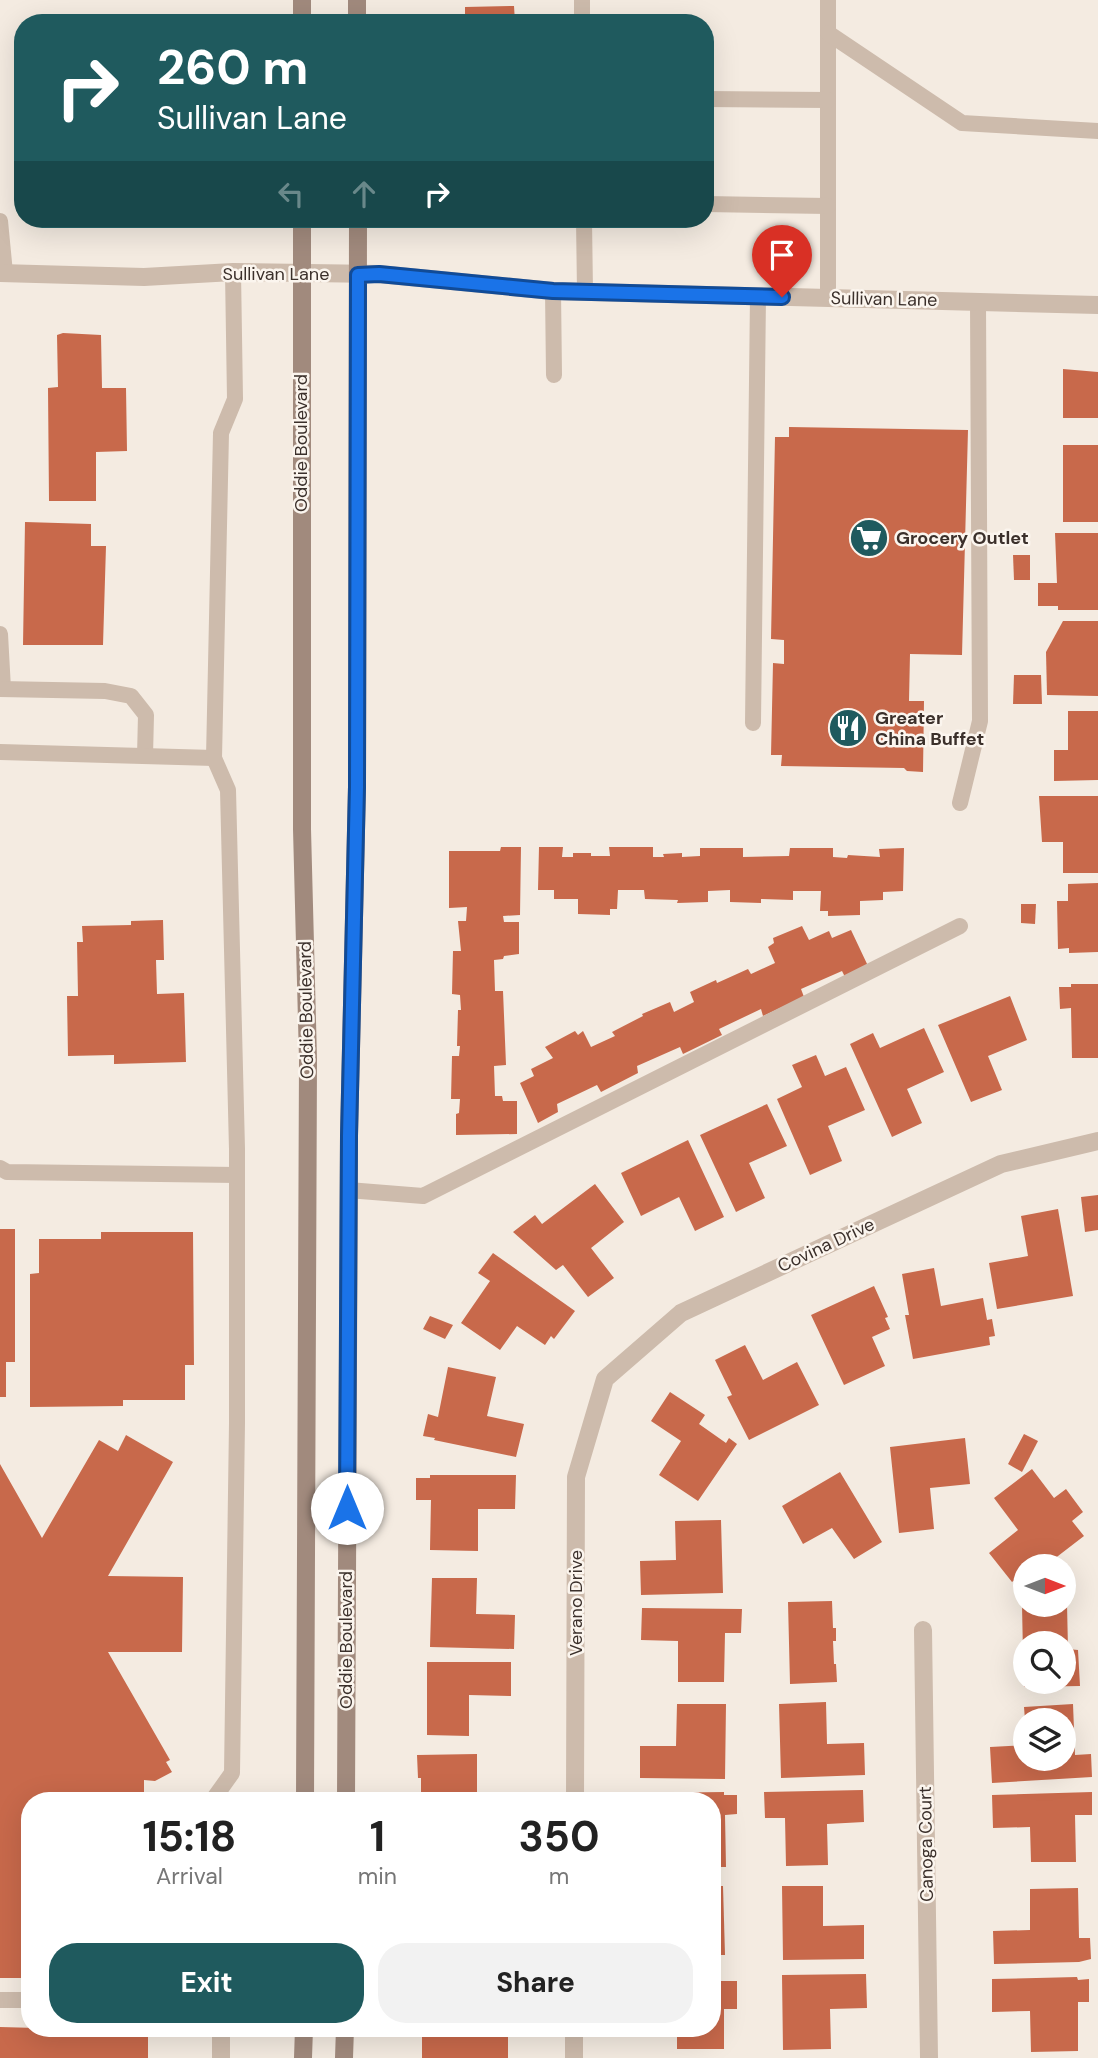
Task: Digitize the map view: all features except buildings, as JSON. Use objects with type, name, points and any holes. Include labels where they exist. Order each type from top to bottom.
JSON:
[{"type":"main road","name":"Oddie Boulevard","points":[[302,228],[302,829],[308,1059],[305,1792]]},
{"type":"main road","name":"Oddie Boulevard","points":[[346,1792],[348,1190],[357,787],[358,228]]},
{"type":"main road","points":[[303,2058],[304,2037]]},
{"type":"main road","points":[[344,2058],[345,2037]]},
{"type":"street","name":"Sullivan Lane","points":[[2,273],[144,277],[233,272],[379,274],[553,291],[1098,305]]},
{"type":"street","name":"Covina Drive","points":[[596,1409],[605,1379],[681,1313],[1000,1164],[1098,1142]]},
{"type":"street","name":"Verano Drive","points":[[575,1792],[576,1477],[596,1409]]},
{"type":"street","name":"Canoga Court","points":[[923,1630],[929,2058]]},
{"type":"street","points":[[221,2037],[221,2058]]},
{"type":"street","points":[[574,2037],[574,2058]]},
{"type":"lane","points":[[828,0],[828,298]]},
{"type":"lane","points":[[828,33],[962,123],[1098,131]]},
{"type":"lane","points":[[714,99],[828,100]]},
{"type":"lane","points":[[714,204],[828,206]]},
{"type":"lane","points":[[0,221],[2,273]]},
{"type":"lane","points":[[584,228],[585,292]]},
{"type":"lane","points":[[218,1792],[232,1773],[237,1423],[237,1175],[228,790],[214,758],[221,433],[235,399],[233,272]]},
{"type":"lane","points":[[553,291],[554,375]]},
{"type":"lane","points":[[753,723],[758,296]]},
{"type":"lane","points":[[960,803],[980,721],[978,302]]},
{"type":"lane","points":[[0,634],[1,689],[105,691],[131,696],[146,715],[145,756]]},
{"type":"lane","points":[[0,752],[214,758]]},
{"type":"lane","points":[[348,1190],[423,1196],[960,926]]},
{"type":"lane","points":[[0,1168],[7,1172],[237,1175]]},
{"type":"lane","points":[[0,2000],[21,2000]]},
{"type":"place","name":"Grocery Outlet","points":[[869,538]]},
{"type":"place","name":"Greater China Buffet","points":[[848,728]]},
{"type":"route","points":[[347,1508],[349,1136],[357,787],[358,275],[379,274],[553,291],[782,297]]}]
